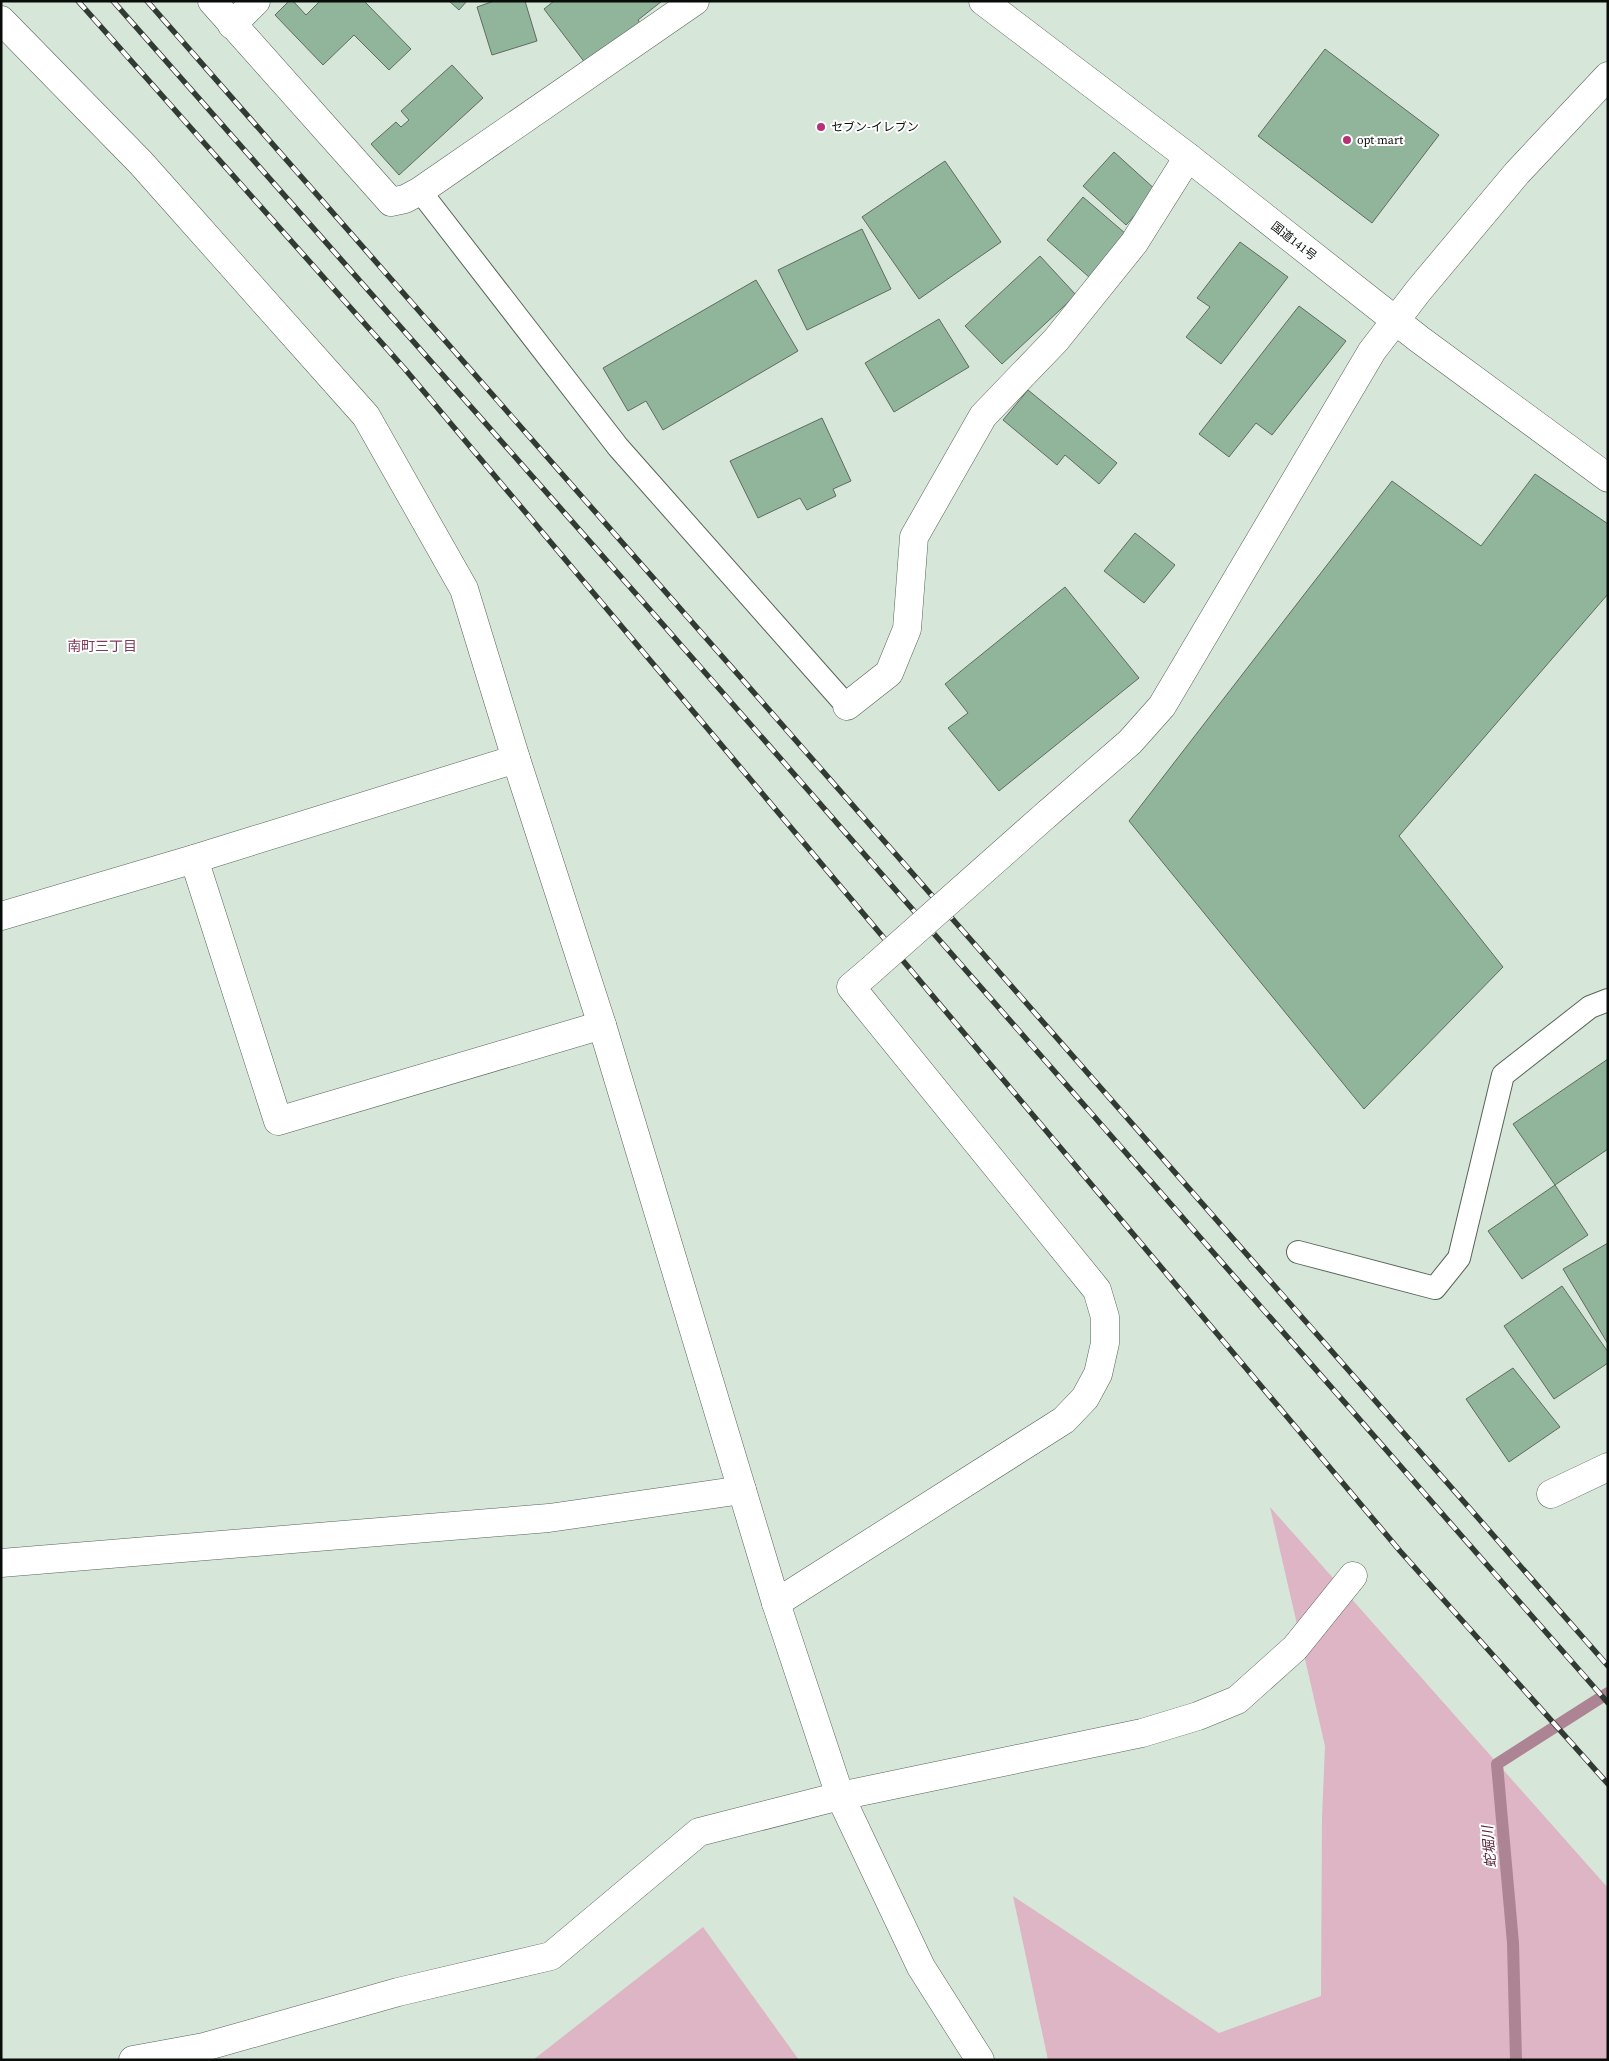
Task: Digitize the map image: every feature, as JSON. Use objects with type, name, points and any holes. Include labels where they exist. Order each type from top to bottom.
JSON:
[{"type":"main road","points":[[212,1],[391,202],[405,199],[420,190],[695,1]]},
{"type":"main road","points":[[232,25],[256,1]]},
{"type":"main road","name":"国道141号","points":[[982,1],[1188,157],[1396,321],[1608,478]]},
{"type":"main road","points":[[1,20],[140,163],[366,416],[464,589],[516,759],[602,1025],[776,1603],[840,1796],[921,1967],[980,2060]]},
{"type":"main road","points":[[776,1603],[1064,1420],[1085,1398],[1098,1374],[1105,1344],[1105,1317],[1097,1290],[851,987],[1130,742],[1162,706],[1372,351],[1418,290],[1517,173],[1608,76]]},
{"type":"main road","points":[[847,706],[889,673],[907,629],[914,537],[983,416],[1056,340],[1134,243],[1188,157]]},
{"type":"main road","points":[[1,916],[194,859],[516,759]]},
{"type":"main road","points":[[194,859],[278,1121],[602,1025]]},
{"type":"main road","points":[[1551,1494],[1608,1467]]},
{"type":"main road","points":[[1,1563],[549,1518],[742,1490]]},
{"type":"main road","points":[[133,2060],[204,2047],[398,1992],[551,1956],[699,1832],[840,1796],[1142,1733],[1198,1716],[1237,1700],[1295,1648],[1353,1576]]},
{"type":"lane","points":[[420,190],[618,447],[847,706]]},
{"type":"lane","points":[[1298,1252],[1435,1288],[1459,1258],[1503,1075],[1590,1007],[1608,1000]]},
{"type":"shaded area","points":[[1270,1507],[1608,1888],[1608,2060],[1048,2060],[1013,1896],[1219,2033],[1321,1996],[1322,1818],[1325,1746]]},
{"type":"shaded area","points":[[703,1927],[799,2060],[533,2060]]},
{"type":"building","points":[[289,1],[293,1],[306,15],[320,1],[364,1],[411,49],[389,70],[354,35],[323,65],[275,15]]},
{"type":"building","points":[[449,1],[467,1],[459,10]]},
{"type":"building","points":[[494,1],[525,1],[537,41],[492,55],[477,7]]},
{"type":"building","points":[[554,1],[662,1],[638,20],[643,27],[589,68],[544,9]]},
{"type":"building","points":[[1325,49],[1439,135],[1372,223],[1258,136]]},
{"type":"building","points":[[452,65],[483,98],[399,175],[371,144],[396,122],[401,127],[409,120],[401,111]]},
{"type":"building","points":[[1114,152],[1157,191],[1126,225],[1083,186]]},
{"type":"building","points":[[945,161],[1001,242],[919,299],[862,217]]},
{"type":"building","points":[[1083,197],[1126,234],[1089,277],[1047,240]]},
{"type":"building","points":[[862,229],[891,289],[807,330],[778,270]]},
{"type":"building","points":[[1240,242],[1288,277],[1221,364],[1186,337],[1210,307],[1197,298]]},
{"type":"building","points":[[1040,256],[1076,295],[1002,364],[965,326]]},
{"type":"building","points":[[756,280],[798,351],[663,430],[646,401],[628,411],[603,368]]},
{"type":"building","points":[[1299,306],[1346,341],[1272,435],[1256,423],[1229,457],[1199,434]]},
{"type":"building","points":[[939,319],[969,367],[894,412],[865,363]]},
{"type":"building","points":[[1028,390],[1117,463],[1099,484],[1065,455],[1057,465],[1003,420]]},
{"type":"building","points":[[822,418],[851,481],[833,489],[836,496],[807,510],[800,498],[758,518],[730,461]]},
{"type":"building","points":[[1535,474],[1608,524],[1608,594],[1399,836],[1503,967],[1364,1109],[1129,821],[1392,481],[1481,546]]},
{"type":"building","points":[[1135,533],[1175,565],[1144,603],[1104,571]]},
{"type":"building","points":[[1065,587],[1139,678],[999,791],[948,728],[968,713],[945,684]]},
{"type":"building","points":[[1608,1059],[1608,1149],[1555,1185],[1513,1124]]},
{"type":"building","points":[[1555,1185],[1588,1235],[1522,1279],[1488,1231]]},
{"type":"building","points":[[1608,1243],[1608,1344],[1563,1269]]},
{"type":"building","points":[[1562,1286],[1608,1352],[1608,1363],[1554,1399],[1504,1326]]},
{"type":"building","points":[[1513,1368],[1560,1427],[1509,1462],[1466,1399]]},
{"type":"waterway","name":"蛇堀川","points":[[1516,2060],[1513,1943],[1497,1764],[1608,1693]]},
{"type":"railway","points":[[78,1],[404,368],[1400,1551],[1608,1784]]},
{"type":"railway","points":[[113,1],[659,620],[1608,1703]]},
{"type":"railway","points":[[147,1],[1608,1666]]},
{"type":"place","name":"セブン-イレブン","points":[[821,127]]},
{"type":"place","name":"opt mart","points":[[1347,140]]},
{"type":"district","name":"南町三丁目","points":[[102,646]]}]
